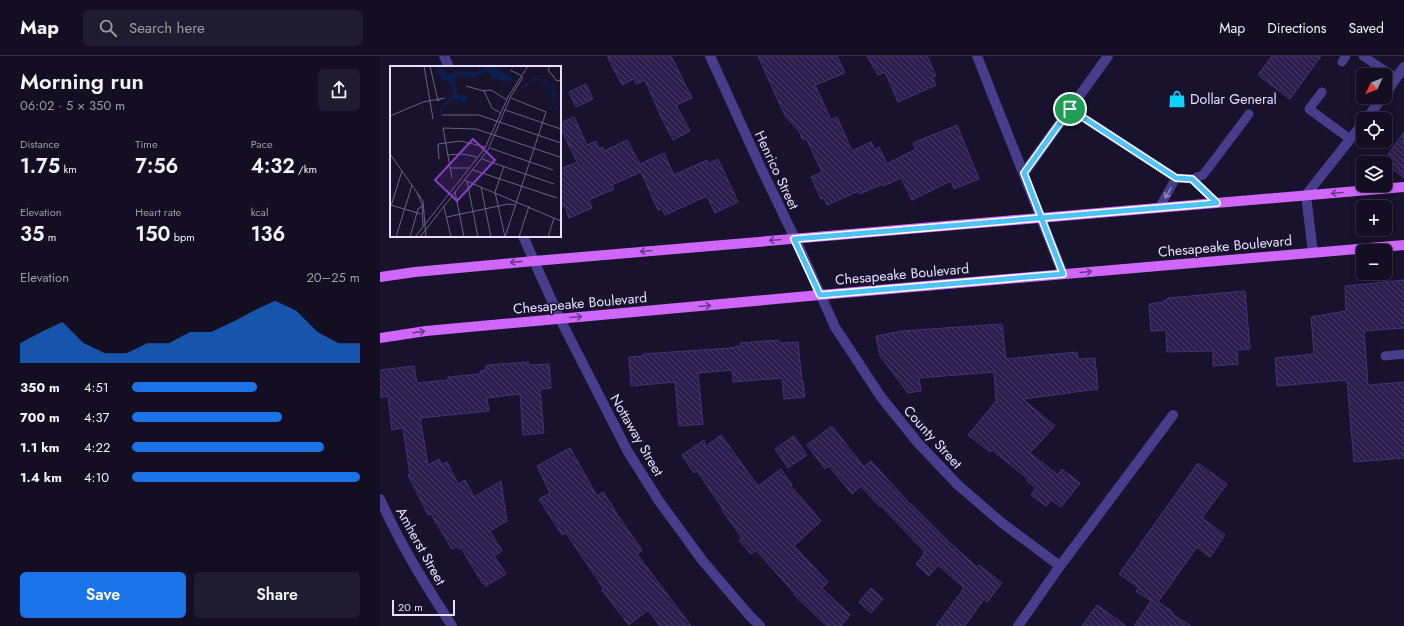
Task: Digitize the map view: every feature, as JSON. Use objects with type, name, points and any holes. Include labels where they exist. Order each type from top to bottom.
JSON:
[{"type":"main road","points":[[380,277],[415,272],[534,261],[1404,187]]},
{"type":"main road","name":"Chesapeake Boulevard","points":[[380,338],[426,331],[820,295],[1404,245]]},
{"type":"street","points":[[444,56],[449,66]]},
{"type":"street","name":"Henrico Street","points":[[710,56],[820,295]]},
{"type":"street","points":[[977,56],[1063,274]]},
{"type":"street","points":[[1024,173],[1108,56]]},
{"type":"street","points":[[1392,84],[1404,67]]},
{"type":"street","points":[[1371,112],[1378,104]]},
{"type":"street","points":[[1313,253],[1306,196],[1356,132]]},
{"type":"street","name":"Nottaway Street","points":[[523,237],[560,319],[628,452],[659,501],[702,560],[760,626]]},
{"type":"street","name":"County Street","points":[[820,295],[836,327],[881,398],[918,443],[958,485],[1002,523],[1060,566]]},
{"type":"street","points":[[1018,626],[1060,566],[1173,415]]},
{"type":"street","name":"Amherst Street","points":[[380,499],[394,531],[452,626]]},
{"type":"lane","points":[[1364,56],[1396,78]]},
{"type":"lane","points":[[1322,92],[1309,109],[1350,139]]},
{"type":"lane","points":[[1070,109],[1176,178],[1192,179],[1203,175],[1248,114]]},
{"type":"lane","points":[[1159,208],[1176,178]]},
{"type":"lane","points":[[1192,179],[1217,203]]},
{"type":"lane","points":[[1385,356],[1404,354]]},
{"type":"building","points":[[607,56],[671,56],[692,98],[676,105],[690,131],[673,140],[645,80],[636,84],[634,79],[622,85]]},
{"type":"building","points":[[758,56],[837,56],[845,73],[815,85],[831,120],[837,117],[852,151],[871,142],[875,150],[879,147],[887,164],[916,149],[913,143],[957,125],[979,179],[954,189],[951,181],[912,200],[901,178],[883,186],[882,184],[860,194],[859,191],[827,205],[824,198],[821,199],[811,177],[822,172],[806,138],[803,140],[799,131],[785,116]]},
{"type":"building","points":[[867,56],[927,56],[936,76],[932,77],[936,85],[898,102],[885,72],[878,75]]},
{"type":"building","points":[[1272,56],[1321,56],[1290,99],[1258,75]]},
{"type":"building","points":[[586,84],[593,99],[576,107],[569,92]]},
{"type":"building","points":[[574,117],[587,145],[596,141],[599,149],[603,147],[604,151],[627,140],[640,164],[664,153],[674,175],[707,160],[708,164],[718,159],[738,202],[715,213],[707,196],[665,215],[662,209],[658,210],[641,172],[612,185],[614,189],[589,200],[592,208],[569,218],[565,206],[561,208],[561,169],[577,162],[561,129],[561,123]]},
{"type":"building","points":[[1404,132],[1404,178],[1392,169],[1392,156],[1388,156]]},
{"type":"building","points":[[1404,280],[1404,328],[1364,331],[1368,385],[1404,382],[1404,458],[1354,462],[1347,380],[1277,386],[1275,358],[1314,354],[1311,317],[1346,311],[1345,286]]},
{"type":"building","points":[[1245,291],[1250,349],[1237,350],[1238,364],[1213,366],[1213,351],[1167,352],[1166,330],[1151,331],[1149,304],[1163,302],[1168,298]]},
{"type":"building","points":[[1002,324],[1006,359],[1077,352],[1078,359],[1095,358],[1098,389],[1023,399],[1055,426],[1030,453],[1058,475],[1062,469],[1080,483],[1061,507],[1051,500],[1046,506],[1031,495],[1036,488],[1027,481],[1028,479],[992,450],[990,452],[968,435],[996,401],[994,372],[919,378],[921,391],[908,393],[880,356],[876,336],[902,331]]},
{"type":"building","points":[[779,340],[779,343],[798,342],[805,397],[784,399],[782,378],[733,382],[732,370],[698,373],[703,424],[679,426],[675,382],[631,386],[629,357],[643,356],[643,354],[730,348],[741,346],[740,343]]},
{"type":"building","points":[[529,362],[529,365],[549,364],[551,388],[540,389],[544,433],[523,435],[520,394],[487,398],[489,411],[420,418],[428,465],[439,459],[442,465],[447,462],[458,484],[465,480],[474,497],[501,481],[507,521],[490,531],[502,551],[494,556],[506,574],[486,586],[484,583],[483,584],[461,548],[459,549],[458,546],[452,549],[431,514],[428,515],[408,475],[410,474],[403,428],[392,430],[388,396],[380,398],[380,370],[414,366],[417,383],[448,380],[448,377],[480,374],[480,371],[486,370],[485,367],[488,367],[487,365]]},
{"type":"building","points":[[832,426],[864,467],[871,461],[910,504],[950,543],[977,567],[979,565],[1002,583],[987,602],[984,599],[965,626],[936,626],[964,588],[938,565],[929,576],[916,564],[925,553],[923,552],[924,551],[861,486],[852,494],[829,466],[825,469],[807,445]]},
{"type":"building","points":[[721,435],[758,486],[781,469],[792,485],[791,486],[821,521],[794,546],[828,582],[822,588],[850,615],[841,626],[827,626],[794,595],[795,594],[756,550],[751,554],[739,540],[742,538],[697,471],[694,473],[682,455],[704,440],[705,447]]},
{"type":"building","points":[[794,436],[807,455],[788,468],[775,449]]},
{"type":"building","points":[[570,448],[597,496],[603,492],[642,550],[637,554],[691,626],[660,626],[648,610],[629,625],[602,590],[604,589],[566,533],[562,535],[539,499],[550,493],[537,466]]},
{"type":"building","points":[[1198,463],[1227,484],[1202,518],[1225,535],[1210,557],[1197,547],[1158,602],[1173,612],[1172,614],[1191,626],[1134,626],[1151,601],[1136,591],[1139,588],[1119,574]]},
{"type":"building","points":[[871,588],[883,599],[871,613],[859,602]]},
{"type":"building","points":[[1097,605],[1126,626],[1082,626]]},
{"type":"place","name":"Dollar General","points":[[1177,99]]},
{"type":"route","points":[[1070,109],[1024,173],[1041,218],[1063,274],[820,295],[800,249],[794,239],[1041,218],[1217,203],[1192,179],[1176,178],[1070,109]]}]
